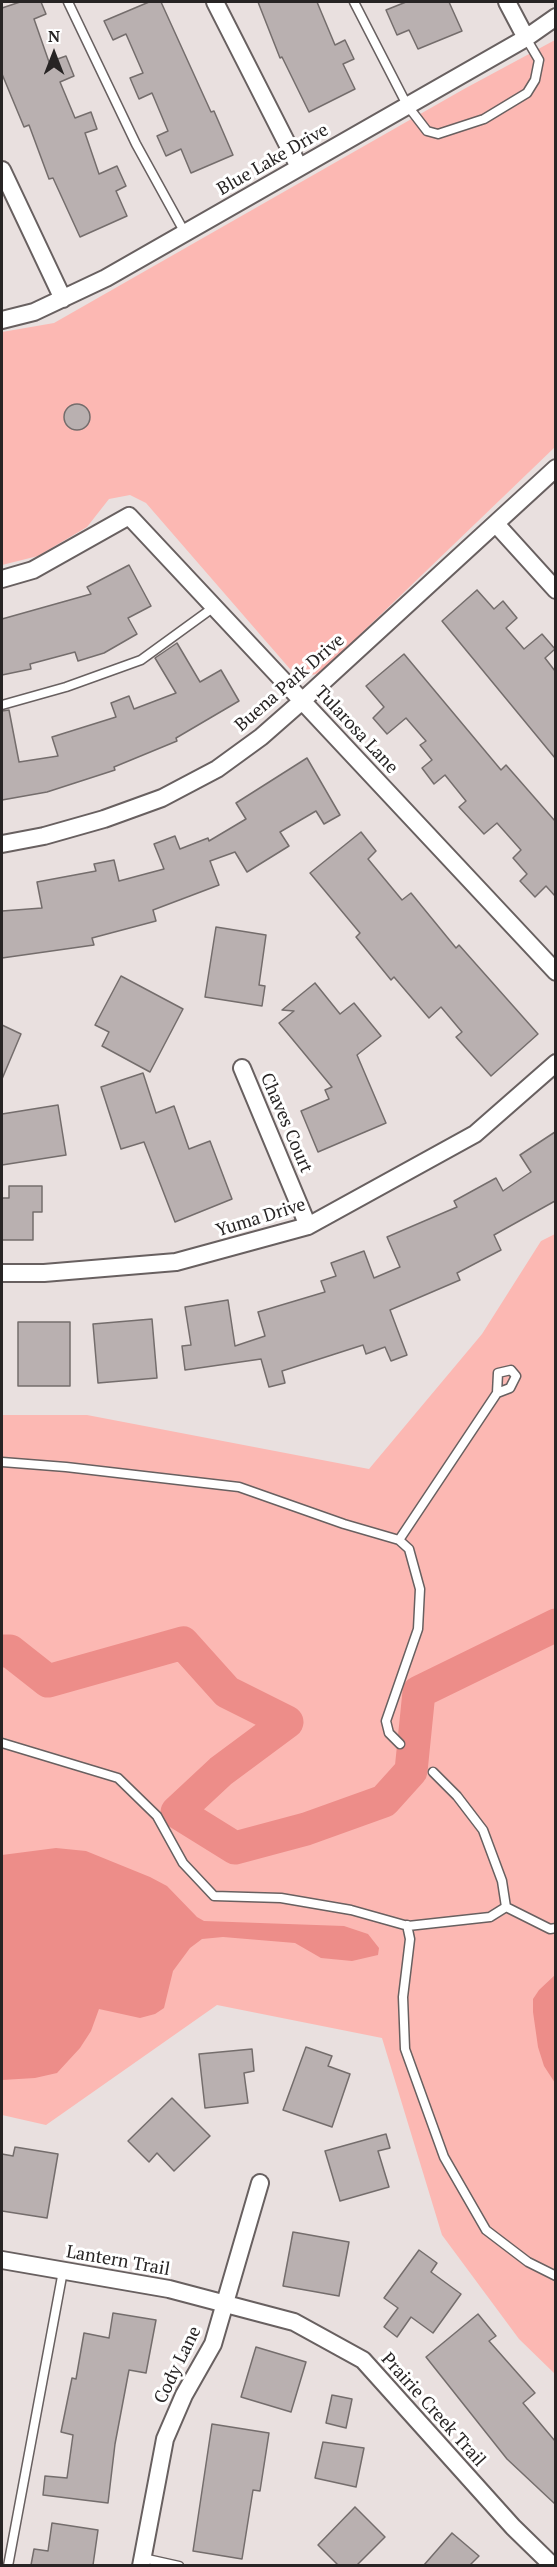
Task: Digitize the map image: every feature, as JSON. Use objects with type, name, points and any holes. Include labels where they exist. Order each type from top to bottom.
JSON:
[{"type":"street","points":[[215,2],[299,167]]},
{"type":"street","points":[[507,2],[526,38]]},
{"type":"street","name":"Blue Lake Drive","points":[[2,320],[34,312],[106,278],[526,38],[555,17]]},
{"type":"street","points":[[2,170],[63,299]]},
{"type":"street","name":"Buena Park Drive","points":[[2,844],[74,828],[162,798],[216,770],[261,737],[302,701],[555,468]]},
{"type":"street","name":"Tularosa Lane","points":[[2,579],[33,570],[129,516],[555,972]]},
{"type":"street","points":[[496,524],[555,590]]},
{"type":"street","name":"Yuma Drive","points":[[2,1273],[44,1273],[176,1262],[308,1226],[475,1134],[555,1063]]},
{"type":"street","name":"Chaves Court","points":[[242,1068],[308,1226]]},
{"type":"street","name":"Cody Lane","points":[[142,2562],[165,2439],[184,2395],[213,2343],[260,2183]]},
{"type":"street","name":"Lantern Trail","points":[[2,2259],[169,2289],[226,2303]]},
{"type":"street","name":"Prairie Creek Trail","points":[[226,2303],[294,2322],[363,2360],[513,2527],[553,2565]]},
{"type":"lane","points":[[68,2],[136,144],[185,233]]},
{"type":"lane","points":[[354,2],[407,105],[427,131],[438,134],[459,129],[505,108],[527,93],[539,70],[539,60],[526,38]]},
{"type":"lane","points":[[2,705],[66,687],[141,660],[214,607]]},
{"type":"lane","points":[[399,1540],[497,1393]]},
{"type":"lane","points":[[2,1462],[239,1487],[344,1524],[399,1540],[409,1549],[420,1589],[418,1629],[386,1721],[390,1733],[400,1744]]},
{"type":"lane","points":[[2,1743],[118,1778],[157,1816],[183,1863],[214,1896],[280,1898],[351,1910],[407,1925],[490,1917],[506,1907]]},
{"type":"lane","points":[[433,1772],[457,1796],[483,1830],[502,1881],[506,1907]]},
{"type":"lane","points":[[506,1907],[550,1929],[555,1928]]},
{"type":"lane","points":[[407,1925],[410,1940],[403,1997],[405,2049],[444,2157],[486,2230],[528,2262],[555,2276]]},
{"type":"lane","points":[[8,2565],[63,2271]]},
{"type":"lane","points":[[142,2562],[179,2565]]},
{"type":"shaded area","points":[[555,40],[555,447],[320,673],[304,677],[290,669],[146,503],[130,495],[109,499],[87,527],[38,556],[2,565],[2,332],[54,323],[464,89]]},
{"type":"shaded area","points":[[555,1234],[555,2374],[519,2339],[442,2235],[382,2038],[217,2005],[46,2125],[2,2115],[2,1415],[87,1415],[369,1469],[482,1334],[541,1241]]},
{"type":"shaded area","points":[[56,1848],[86,1851],[150,1877],[167,1886],[197,1917],[204,1921],[344,1926],[368,1934],[379,1948],[378,1955],[352,1961],[321,1958],[295,1943],[223,1937],[202,1939],[190,1948],[173,1971],[164,2008],[155,2014],[140,2018],[99,2009],[91,2031],[80,2048],[57,2073],[35,2078],[2,2080],[2,1855]]},
{"type":"shaded area","points":[[555,1975],[555,2083],[544,2066],[538,2047],[533,1999]]},
{"type":"building","points":[[20,2],[41,2],[46,14],[34,19],[49,62],[66,56],[74,76],[60,82],[75,118],[91,112],[97,129],[85,133],[99,174],[117,166],[126,186],[116,191],[127,216],[80,237],[53,178],[49,179],[29,125],[24,127],[2,74],[2,8]]},
{"type":"building","points":[[149,2],[161,2],[233,155],[191,173],[181,149],[166,156],[157,136],[168,131],[152,93],[139,99],[130,78],[143,73],[126,34],[113,40],[104,21]]},
{"type":"building","points":[[258,2],[317,2],[335,45],[345,40],[354,59],[343,64],[355,89],[309,112],[282,57],[280,58]]},
{"type":"building","points":[[406,2],[449,2],[462,31],[418,49],[409,30],[397,35],[386,10]]},
{"type":"building","points":[[77,404],[86,408],[90,417],[86,426],[77,430],[68,426],[64,417],[68,408]]},
{"type":"building","points":[[129,565],[151,606],[128,618],[137,634],[104,653],[78,661],[75,652],[30,664],[31,669],[2,675],[2,619],[91,594],[87,587]]},
{"type":"building","points":[[477,590],[494,609],[503,601],[517,618],[506,628],[524,649],[542,634],[555,649],[545,658],[555,671],[555,758],[442,621]]},
{"type":"building","points":[[177,643],[200,682],[221,670],[239,701],[176,738],[177,741],[114,767],[115,770],[47,792],[2,800],[2,711],[9,710],[19,762],[58,756],[52,737],[116,717],[111,703],[129,696],[134,709],[176,693],[155,658]]},
{"type":"building","points":[[404,654],[501,770],[506,765],[555,821],[555,896],[546,886],[535,897],[520,881],[527,874],[513,858],[521,850],[497,823],[484,834],[459,807],[466,801],[445,775],[434,784],[422,768],[432,760],[420,745],[426,741],[406,718],[387,734],[373,718],[384,707],[366,686]]},
{"type":"building","points":[[307,758],[340,815],[324,824],[316,811],[280,832],[289,846],[247,872],[235,852],[210,861],[219,885],[153,910],[156,921],[92,938],[94,945],[2,958],[2,911],[42,908],[37,882],[96,871],[94,864],[114,860],[119,881],[164,869],[154,844],[175,836],[180,849],[208,838],[209,841],[246,819],[236,803]]},
{"type":"building","points":[[361,832],[376,851],[368,859],[402,900],[411,893],[456,948],[459,945],[538,1034],[491,1076],[456,1037],[462,1032],[441,1007],[429,1018],[394,977],[391,980],[356,937],[360,933],[310,873]]},
{"type":"building","points":[[216,927],[266,935],[259,985],[265,986],[262,1006],[205,997]]},
{"type":"building","points":[[121,976],[183,1009],[150,1072],[102,1046],[109,1032],[95,1025]]},
{"type":"building","points":[[315,983],[340,1014],[354,1003],[381,1036],[357,1055],[386,1123],[318,1152],[301,1111],[329,1099],[325,1090],[332,1087],[279,1023],[294,1011],[282,1010]]},
{"type":"building","points":[[2,1025],[21,1034],[2,1079]]},
{"type":"building","points":[[143,1073],[156,1113],[174,1106],[189,1149],[210,1141],[232,1199],[175,1222],[144,1142],[121,1149],[101,1087]]},
{"type":"building","points":[[58,1105],[66,1155],[2,1165],[2,1114]]},
{"type":"building","points":[[555,1132],[555,1201],[494,1235],[501,1250],[457,1273],[460,1280],[390,1310],[407,1355],[391,1361],[385,1347],[366,1354],[363,1345],[282,1371],[285,1383],[269,1387],[261,1359],[185,1370],[182,1346],[191,1345],[185,1307],[228,1300],[235,1346],[265,1336],[258,1312],[325,1292],[321,1281],[336,1276],[331,1263],[364,1251],[374,1278],[400,1267],[387,1237],[457,1207],[454,1201],[496,1178],[503,1191],[531,1172],[520,1155]]},
{"type":"building","points":[[9,1186],[42,1186],[42,1212],[33,1212],[33,1240],[2,1240],[2,1198],[9,1198]]},
{"type":"building","points":[[152,1319],[157,1378],[98,1383],[93,1324]]},
{"type":"building","points":[[18,1322],[70,1322],[70,1386],[18,1386]]},
{"type":"building","points":[[306,2047],[332,2056],[328,2066],[350,2074],[332,2127],[283,2110]]},
{"type":"building","points":[[252,2049],[254,2071],[244,2073],[248,2103],[205,2108],[199,2054]]},
{"type":"building","points":[[172,2098],[210,2136],[174,2171],[157,2153],[149,2162],[128,2141]]},
{"type":"building","points":[[386,2134],[390,2148],[378,2151],[389,2187],[340,2201],[325,2151]]},
{"type":"building","points":[[15,2147],[58,2154],[47,2218],[2,2211],[2,2154],[13,2156]]},
{"type":"building","points":[[293,2232],[349,2242],[339,2296],[283,2286]]},
{"type":"building","points":[[419,2250],[437,2263],[431,2272],[461,2294],[433,2333],[411,2317],[397,2337],[384,2327],[398,2308],[384,2298]]},
{"type":"building","points":[[113,2313],[156,2320],[146,2373],[129,2370],[115,2444],[108,2503],[43,2495],[45,2476],[67,2478],[73,2435],[61,2432],[72,2378],[76,2379],[84,2333],[109,2338]]},
{"type":"building","points":[[478,2314],[496,2336],[489,2341],[535,2393],[523,2403],[555,2441],[555,2504],[507,2459],[426,2357]]},
{"type":"building","points":[[256,2347],[306,2362],[291,2412],[241,2397]]},
{"type":"building","points":[[332,2395],[352,2399],[346,2428],[326,2423]]},
{"type":"building","points":[[212,2424],[269,2433],[260,2491],[253,2490],[242,2559],[193,2551]]},
{"type":"building","points":[[323,2442],[364,2448],[356,2487],[315,2478]]},
{"type":"building","points":[[355,2507],[385,2537],[357,2565],[338,2565],[318,2545]]},
{"type":"building","points":[[52,2523],[98,2530],[93,2565],[31,2565],[34,2549],[48,2551]]},
{"type":"building","points":[[452,2533],[479,2556],[470,2565],[424,2565]]},
{"type":"waterway","points":[[2,1651],[10,1651],[48,1681],[183,1643],[227,1692],[287,1722],[221,1771],[177,1812],[235,1848],[306,1829],[384,1801],[411,1771],[419,1692],[556,1625]]}]
